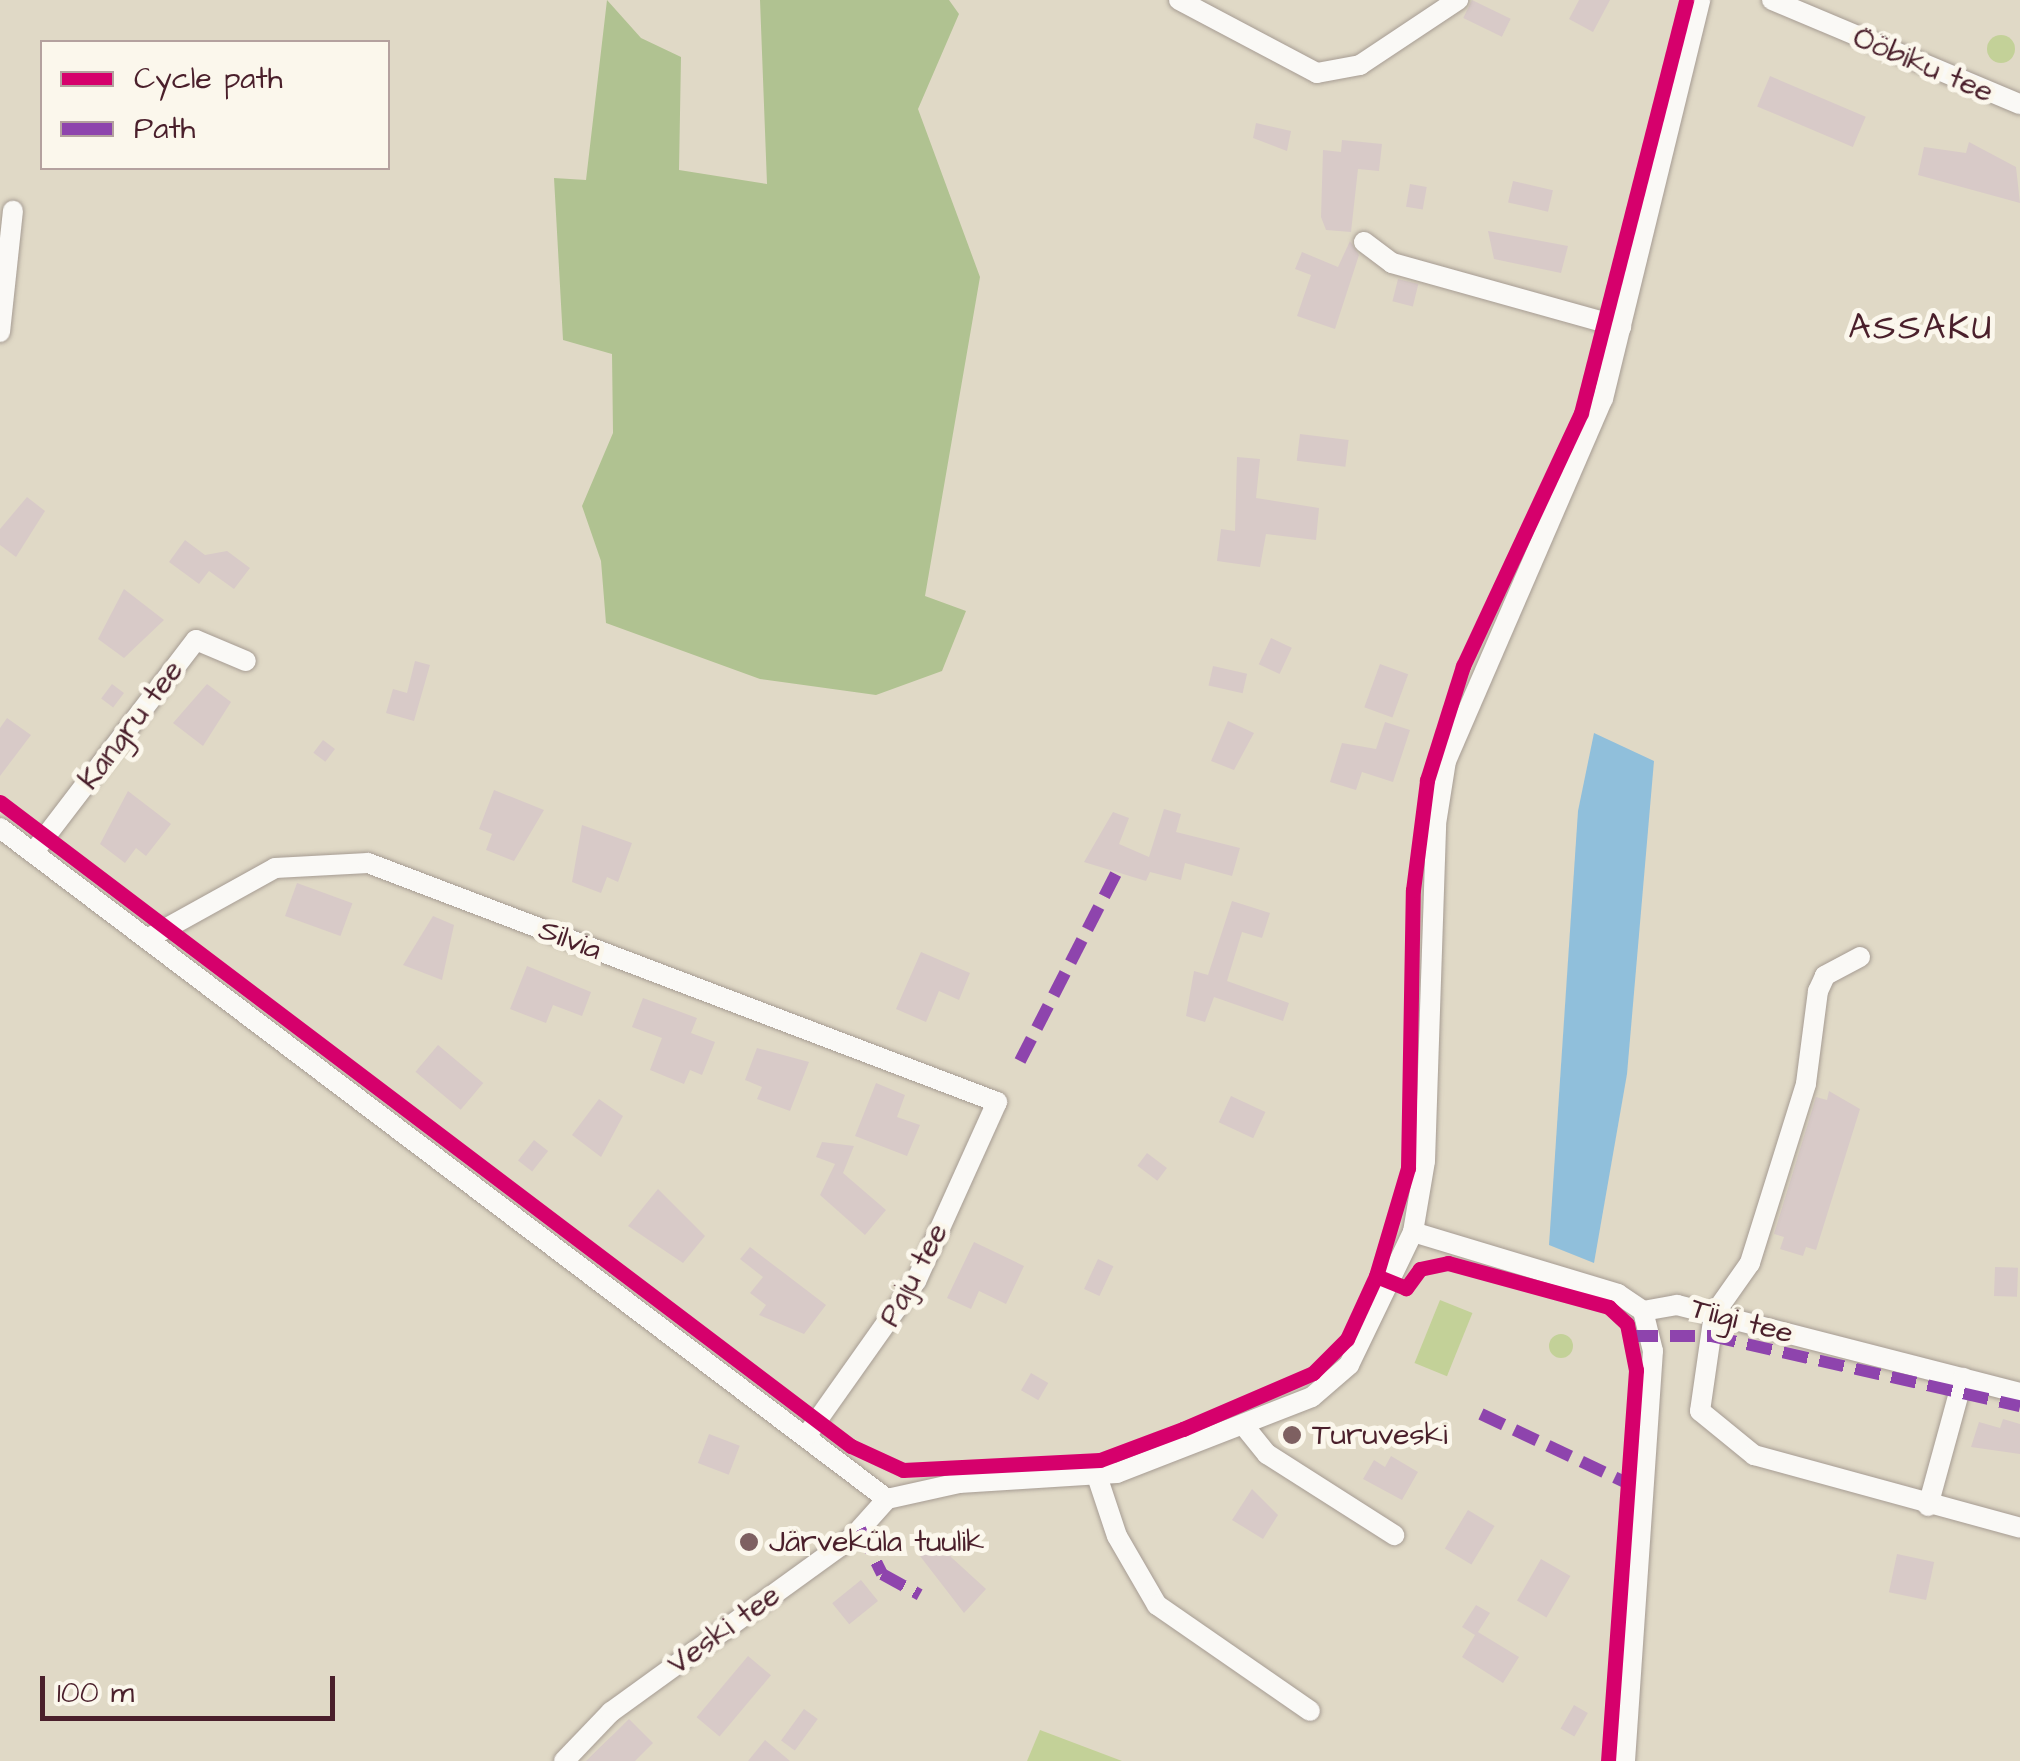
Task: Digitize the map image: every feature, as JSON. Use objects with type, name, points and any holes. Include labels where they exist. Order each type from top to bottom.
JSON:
[{"type":"street","points":[[1179,0],[1317,73],[1360,65],[1458,0]]},
{"type":"street","points":[[0,828],[807,1435],[886,1499],[958,1483],[1097,1476],[1246,1427],[1312,1397],[1349,1365],[1412,1232],[1425,1161],[1435,842],[1446,762],[1570,487],[1621,327],[1700,0]]},
{"type":"street","name":"Ööbiku tee","points":[[1772,0],[2020,104]]},
{"type":"street","points":[[0,332],[14,212]]},
{"type":"street","points":[[1364,242],[1392,263],[1621,327]]},
{"type":"street","name":"Kangru tee","points":[[33,854],[196,640],[246,661]]},
{"type":"street","name":"Silvia","points":[[146,939],[275,868],[368,863],[998,1102]]},
{"type":"street","points":[[1860,956],[1825,976],[1818,990],[1806,1084],[1765,1223],[1714,1314],[1698,1392],[1711,1428],[1754,1455],[1928,1506],[2020,1528]]},
{"type":"street","name":"Paju tee","points":[[807,1435],[916,1281],[998,1102]]},
{"type":"street","points":[[1412,1232],[1618,1294],[1644,1311],[1653,1352],[1625,1761]]},
{"type":"street","name":"Tiigi tee","points":[[1644,1311],[1678,1304],[2019,1391]]},
{"type":"street","points":[[1928,1506],[1963,1378]]},
{"type":"street","points":[[1246,1427],[1267,1454],[1394,1535]]},
{"type":"street","points":[[1097,1476],[1117,1536],[1157,1604],[1310,1711]]},
{"type":"street","name":"Veski tee","points":[[564,1761],[611,1712],[853,1537],[886,1499]]},
{"type":"green space","points":[[607,0],[641,38],[681,57],[679,170],[767,184],[760,0],[949,0],[959,14],[918,109],[980,277],[925,596],[966,611],[942,671],[876,695],[760,679],[606,623],[601,561],[582,506],[613,433],[612,354],[563,340],[554,178],[586,180]]},
{"type":"green space","points":[[2001,35],[2011,39],[2015,49],[2011,59],[2001,63],[1991,59],[1987,49],[1991,39]]},
{"type":"green space","points":[[1440,1300],[1472,1313],[1447,1376],[1415,1363]]},
{"type":"green space","points":[[1561,1334],[1570,1337],[1570,1355],[1561,1358],[1552,1355],[1549,1346],[1552,1337]]},
{"type":"green space","points":[[1040,1730],[1122,1761],[1027,1761]]},
{"type":"water","points":[[1594,733],[1654,761],[1627,1074],[1594,1263],[1549,1245],[1578,811]]},
{"type":"building","points":[[1472,0],[1511,19],[1502,37],[1463,18]]},
{"type":"building","points":[[1579,0],[1610,0],[1593,32],[1569,19]]},
{"type":"building","points":[[1770,76],[1866,117],[1853,147],[1757,106]]},
{"type":"building","points":[[1256,123],[1291,131],[1287,151],[1253,138]]},
{"type":"building","points":[[1342,140],[1382,144],[1379,171],[1358,169],[1351,232],[1326,230],[1321,217],[1323,150],[1341,152]]},
{"type":"building","points":[[1969,142],[2016,167],[2020,203],[1918,175],[1924,147],[1966,153]]},
{"type":"building","points":[[1513,181],[1553,190],[1548,212],[1508,202]]},
{"type":"building","points":[[1410,184],[1427,187],[1423,210],[1406,207]]},
{"type":"building","points":[[1488,231],[1568,246],[1561,273],[1494,259]]},
{"type":"building","points":[[1350,241],[1359,255],[1335,329],[1297,316],[1311,275],[1295,269],[1302,252],[1338,267]]},
{"type":"building","points":[[1398,279],[1418,284],[1413,306],[1392,301]]},
{"type":"building","points":[[1300,434],[1349,440],[1345,467],[1297,461]]},
{"type":"building","points":[[1237,457],[1260,459],[1256,498],[1319,508],[1316,540],[1266,534],[1260,567],[1217,561],[1221,529],[1235,531]]},
{"type":"building","points":[[27,497],[45,511],[16,557],[0,545],[0,529]]},
{"type":"building","points":[[185,540],[205,555],[227,551],[250,568],[234,589],[209,571],[199,584],[169,562]]},
{"type":"building","points":[[124,589],[164,620],[124,658],[98,639]]},
{"type":"building","points":[[1271,638],[1292,648],[1280,674],[1259,664]]},
{"type":"building","points":[[415,661],[430,665],[414,721],[386,713],[393,689],[407,693]]},
{"type":"building","points":[[1380,664],[1408,674],[1392,717],[1364,707]]},
{"type":"building","points":[[1213,666],[1247,674],[1243,693],[1209,685]]},
{"type":"building","points":[[112,684],[124,693],[113,707],[101,698]]},
{"type":"building","points":[[207,684],[231,702],[203,746],[173,723]]},
{"type":"building","points":[[7,718],[31,735],[0,776],[0,728]]},
{"type":"building","points":[[1228,721],[1254,733],[1234,770],[1211,761]]},
{"type":"building","points":[[1385,722],[1410,730],[1393,782],[1362,772],[1356,790],[1330,782],[1342,743],[1376,749]]},
{"type":"building","points":[[323,740],[335,749],[325,762],[313,753]]},
{"type":"building","points":[[494,790],[544,810],[514,861],[486,850],[492,834],[479,829]]},
{"type":"building","points":[[128,791],[171,824],[146,856],[136,848],[125,863],[100,844]]},
{"type":"building","points":[[1164,809],[1181,814],[1176,832],[1240,848],[1232,876],[1185,863],[1181,880],[1150,872],[1146,881],[1084,862],[1113,812],[1129,818],[1119,844],[1149,857]]},
{"type":"building","points":[[582,825],[632,843],[618,882],[607,877],[601,893],[572,882]]},
{"type":"building","points":[[297,883],[352,903],[340,936],[285,916]]},
{"type":"building","points":[[1232,901],[1270,913],[1262,938],[1242,932],[1227,981],[1289,1003],[1283,1021],[1214,997],[1205,1022],[1186,1016],[1194,971],[1208,975]]},
{"type":"building","points":[[433,916],[454,925],[442,980],[403,965]]},
{"type":"building","points":[[921,952],[970,973],[959,1000],[939,991],[926,1022],[896,1009]]},
{"type":"building","points":[[527,966],[591,992],[582,1016],[553,1005],[546,1023],[510,1009]]},
{"type":"building","points":[[643,998],[697,1018],[691,1033],[715,1042],[702,1075],[690,1070],[684,1084],[650,1070],[662,1038],[632,1027]]},
{"type":"building","points":[[438,1045],[483,1083],[461,1110],[416,1072]]},
{"type":"building","points":[[757,1048],[809,1062],[790,1111],[757,1099],[762,1087],[745,1080]]},
{"type":"building","points":[[876,1083],[905,1095],[897,1117],[920,1125],[907,1156],[855,1136]]},
{"type":"building","points":[[1829,1091],[1860,1109],[1816,1250],[1806,1247],[1803,1256],[1780,1249],[1784,1237],[1774,1234],[1816,1097],[1827,1100]]},
{"type":"building","points":[[1231,1096],[1265,1112],[1253,1138],[1219,1122]]},
{"type":"building","points":[[599,1099],[623,1116],[601,1157],[572,1135]]},
{"type":"building","points":[[534,1140],[548,1151],[532,1172],[518,1160]]},
{"type":"building","points":[[822,1142],[854,1146],[843,1173],[886,1210],[865,1235],[820,1195],[835,1164],[816,1157]]},
{"type":"building","points":[[1147,1153],[1167,1168],[1157,1181],[1137,1166]]},
{"type":"building","points":[[658,1189],[705,1236],[683,1263],[628,1226]]},
{"type":"building","points":[[974,1242],[1024,1266],[1006,1304],[979,1291],[971,1309],[947,1298]]},
{"type":"building","points":[[750,1247],[826,1305],[804,1334],[759,1315],[766,1305],[750,1293],[763,1277],[740,1259]]},
{"type":"building","points":[[1098,1259],[1113,1266],[1099,1296],[1084,1289]]},
{"type":"building","points":[[1995,1267],[2018,1268],[2017,1297],[1994,1296]]},
{"type":"building","points":[[1031,1373],[1048,1383],[1038,1400],[1021,1390]]},
{"type":"building","points":[[2003,1419],[2020,1424],[2020,1454],[1971,1447],[1979,1422],[2000,1428]]},
{"type":"building","points":[[709,1434],[740,1446],[729,1475],[698,1463]]},
{"type":"building","points":[[1391,1456],[1418,1472],[1402,1500],[1363,1479],[1374,1460],[1385,1467]]},
{"type":"building","points":[[1252,1489],[1278,1515],[1263,1539],[1232,1520]]},
{"type":"building","points":[[1468,1510],[1495,1526],[1471,1565],[1445,1549]]},
{"type":"building","name":"Järveküla tuulik","points":[[749,1528],[758,1532],[762,1541],[758,1550],[749,1554],[740,1550],[736,1541],[740,1532]]},
{"type":"building","points":[[950,1540],[951,1557],[986,1589],[964,1613],[920,1556]]},
{"type":"building","points":[[1897,1554],[1934,1562],[1926,1600],[1889,1592]]},
{"type":"building","points":[[1541,1559],[1570,1576],[1546,1618],[1517,1601]]},
{"type":"building","points":[[861,1580],[878,1601],[849,1624],[832,1603]]},
{"type":"building","points":[[1476,1605],[1490,1613],[1478,1632],[1519,1657],[1503,1683],[1462,1657],[1475,1635],[1462,1627]]},
{"type":"building","points":[[748,1656],[771,1675],[720,1737],[697,1717]]},
{"type":"building","points":[[1574,1705],[1588,1713],[1574,1736],[1560,1728]]},
{"type":"building","points":[[804,1709],[818,1719],[795,1751],[781,1741]]},
{"type":"building","points":[[629,1719],[653,1743],[635,1761],[586,1761]]},
{"type":"building","points":[[765,1740],[790,1761],[748,1761]]},
{"type":"marked path","points":[[1020,1061],[1116,873]]},
{"type":"marked path","points":[[1633,1336],[1711,1336],[2020,1406]]},
{"type":"marked path","points":[[1481,1414],[1627,1483]]},
{"type":"marked path","points":[[860,1529],[882,1574],[920,1595]]},
{"type":"cycle path","points":[[1608,1761],[1636,1370],[1627,1324],[1609,1307],[1448,1263],[1420,1269],[1406,1288],[1376,1276],[1408,1168],[1413,890],[1427,780],[1463,666],[1581,413],[1686,0]]},
{"type":"cycle path","points":[[0,802],[851,1446],[903,1470],[1100,1460],[1183,1429],[1313,1373],[1347,1339],[1376,1276]]},
{"type":"place","name":"Turuveski","points":[[1292,1435]]},
{"type":"place","name":"Järveküla tuulik","points":[[749,1542]]},
{"type":"district","name":"ASSAKU","points":[[1921,328]]}]
